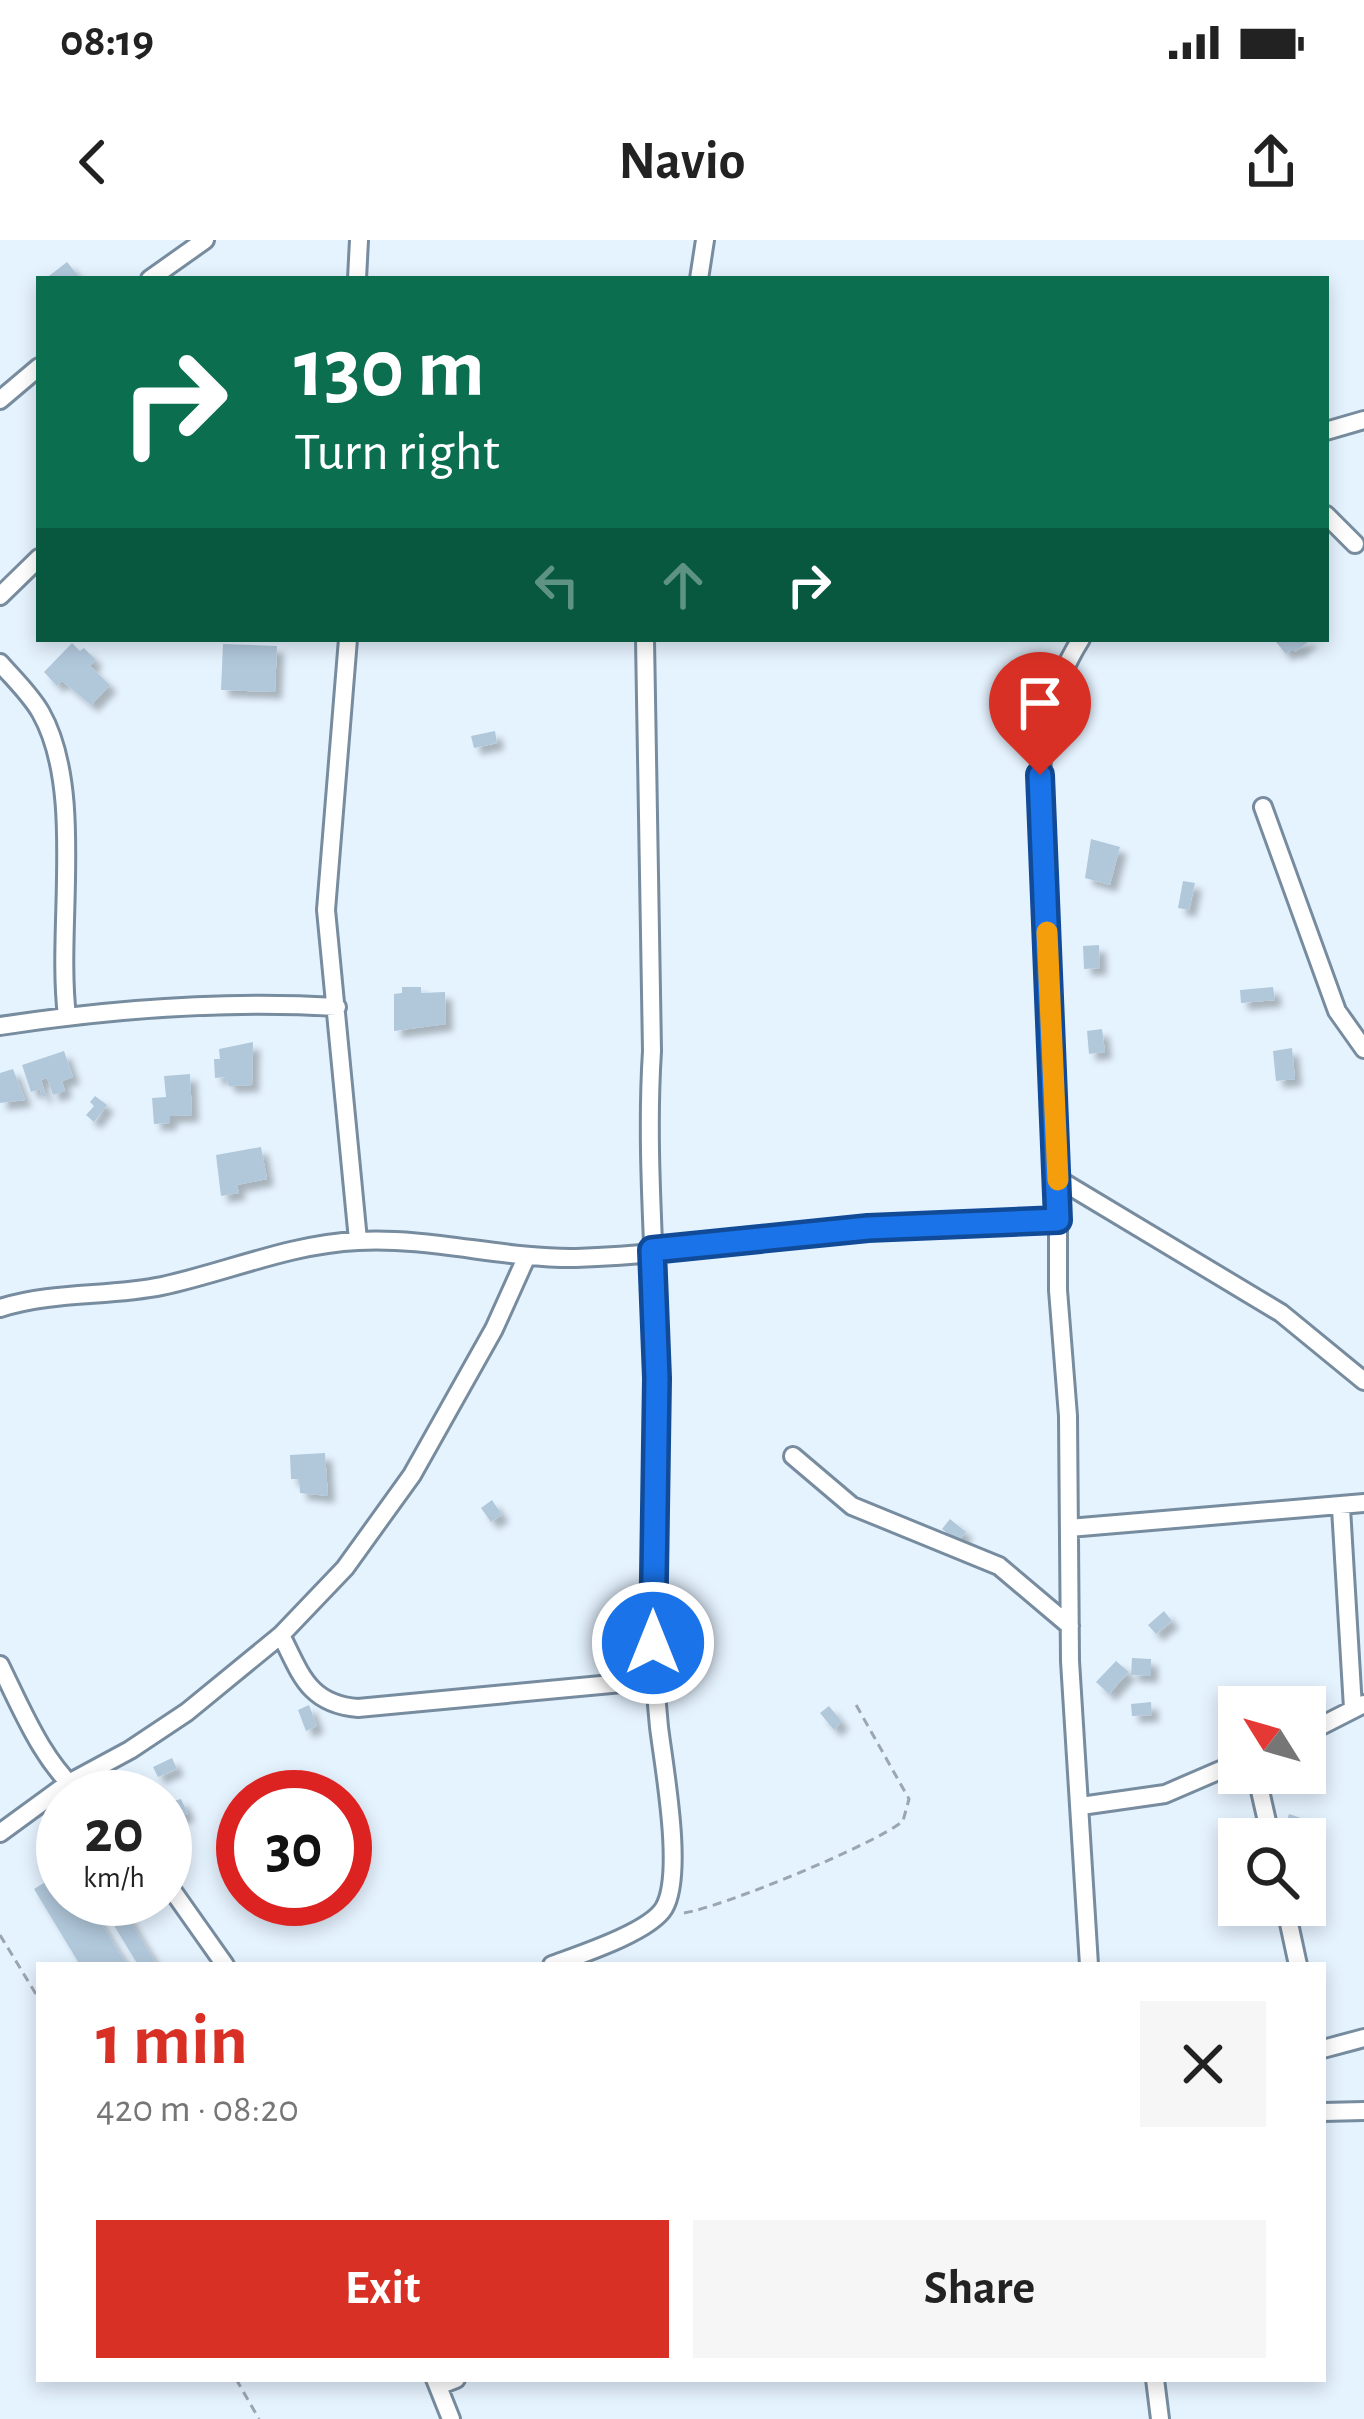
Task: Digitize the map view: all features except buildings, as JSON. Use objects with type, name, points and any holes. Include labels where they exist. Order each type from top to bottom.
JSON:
[{"type":"street","points":[[154,276],[205,240]]},
{"type":"street","points":[[357,276],[359,240]]},
{"type":"street","points":[[699,276],[705,240]]},
{"type":"street","points":[[0,400],[36,370]]},
{"type":"street","points":[[1329,430],[1364,420]]},
{"type":"street","points":[[1329,518],[1355,544]]},
{"type":"street","points":[[0,596],[36,560]]},
{"type":"street","points":[[348,642],[326,880],[358,1240]]},
{"type":"street","points":[[559,1962],[658,1916],[672,1887],[654,1680],[657,1378],[645,642]]},
{"type":"street","points":[[1079,642],[1051,697],[1042,745],[1039,806],[1058,1179],[1070,1626],[1089,1962]]},
{"type":"street","points":[[0,663],[40,711],[54,742],[63,812],[67,1016]]},
{"type":"street","points":[[1263,806],[1337,1011],[1364,1049]]},
{"type":"street","points":[[0,1026],[183,1006],[337,1007]]},
{"type":"street","points":[[1058,1179],[1281,1313],[1364,1381]]},
{"type":"street","points":[[0,1308],[30,1298],[161,1286],[279,1254],[358,1240],[453,1246],[526,1258],[868,1228],[1058,1220]]},
{"type":"street","points":[[93,1770],[187,1712],[281,1635],[345,1568],[396,1502],[494,1329],[526,1258]]},
{"type":"street","points":[[793,1456],[852,1506],[999,1566],[1070,1626]]},
{"type":"street","points":[[1069,1528],[1364,1504]]},
{"type":"street","points":[[1326,1723],[1358,1706],[1340,1508]]},
{"type":"street","points":[[281,1635],[300,1674],[332,1706],[358,1708],[654,1680]]},
{"type":"street","points":[[0,1665],[58,1770]]},
{"type":"street","points":[[1081,1806],[1165,1794],[1218,1771]]},
{"type":"street","points":[[0,1834],[36,1807]]},
{"type":"street","points":[[192,1918],[223,1962]]},
{"type":"street","points":[[1290,1926],[1297,1962]]},
{"type":"street","points":[[1326,2048],[1364,2038]]},
{"type":"street","points":[[1326,2112],[1364,2111]]},
{"type":"street","points":[[436,2382],[451,2419]]},
{"type":"street","points":[[1155,2382],[1160,2419]]},
{"type":"path","points":[[658,1916],[706,1910],[903,1820],[909,1798],[854,1703]]},
{"type":"path","points":[[0,1935],[36,1994]]},
{"type":"path","points":[[238,2382],[259,2419]]},
{"type":"slow traffic","points":[[1047,932],[1058,1180]]},
{"type":"route","points":[[653,1643],[657,1378],[652,1250],[868,1228],[1058,1220],[1040,775]]}]
